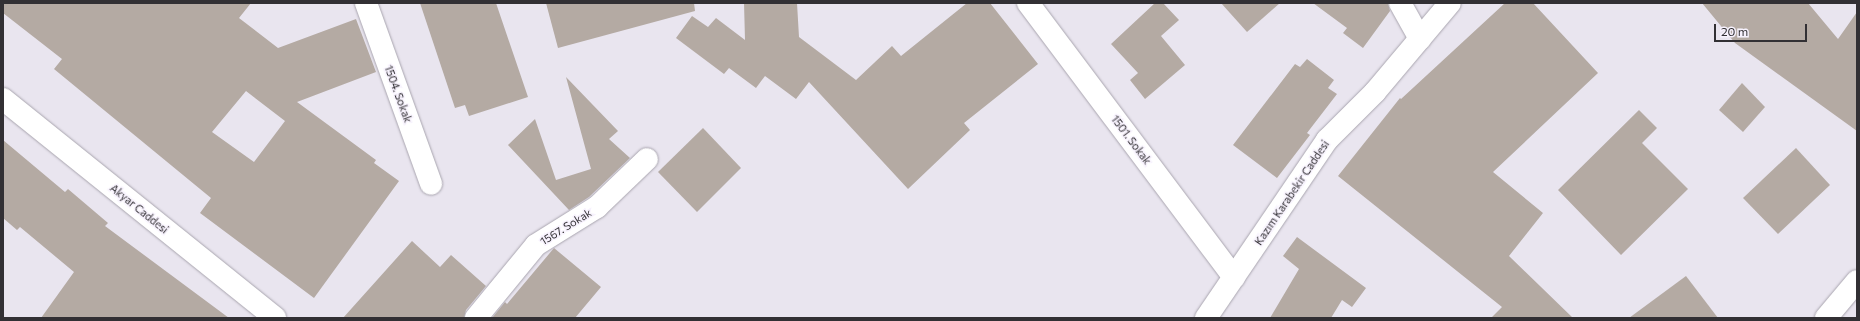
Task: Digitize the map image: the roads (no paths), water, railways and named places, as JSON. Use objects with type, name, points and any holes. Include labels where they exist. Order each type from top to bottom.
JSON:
[{"type":"street","name":"1504. Sokak","points":[[366,3],[431,184]]},
{"type":"street","name":"1501. Sokak","points":[[1028,3],[1234,277]]},
{"type":"street","points":[[1400,3],[1420,39]]},
{"type":"street","name":"Kazım Karabekir Caddesi","points":[[1206,318],[1327,140],[1375,92],[1450,3]]},
{"type":"street","name":"Akyar Caddesi","points":[[3,99],[271,317]]},
{"type":"street","name":"1567. Sokak","points":[[476,318],[536,245],[597,207],[647,159]]},
{"type":"street","points":[[1826,318],[1857,281]]}]
